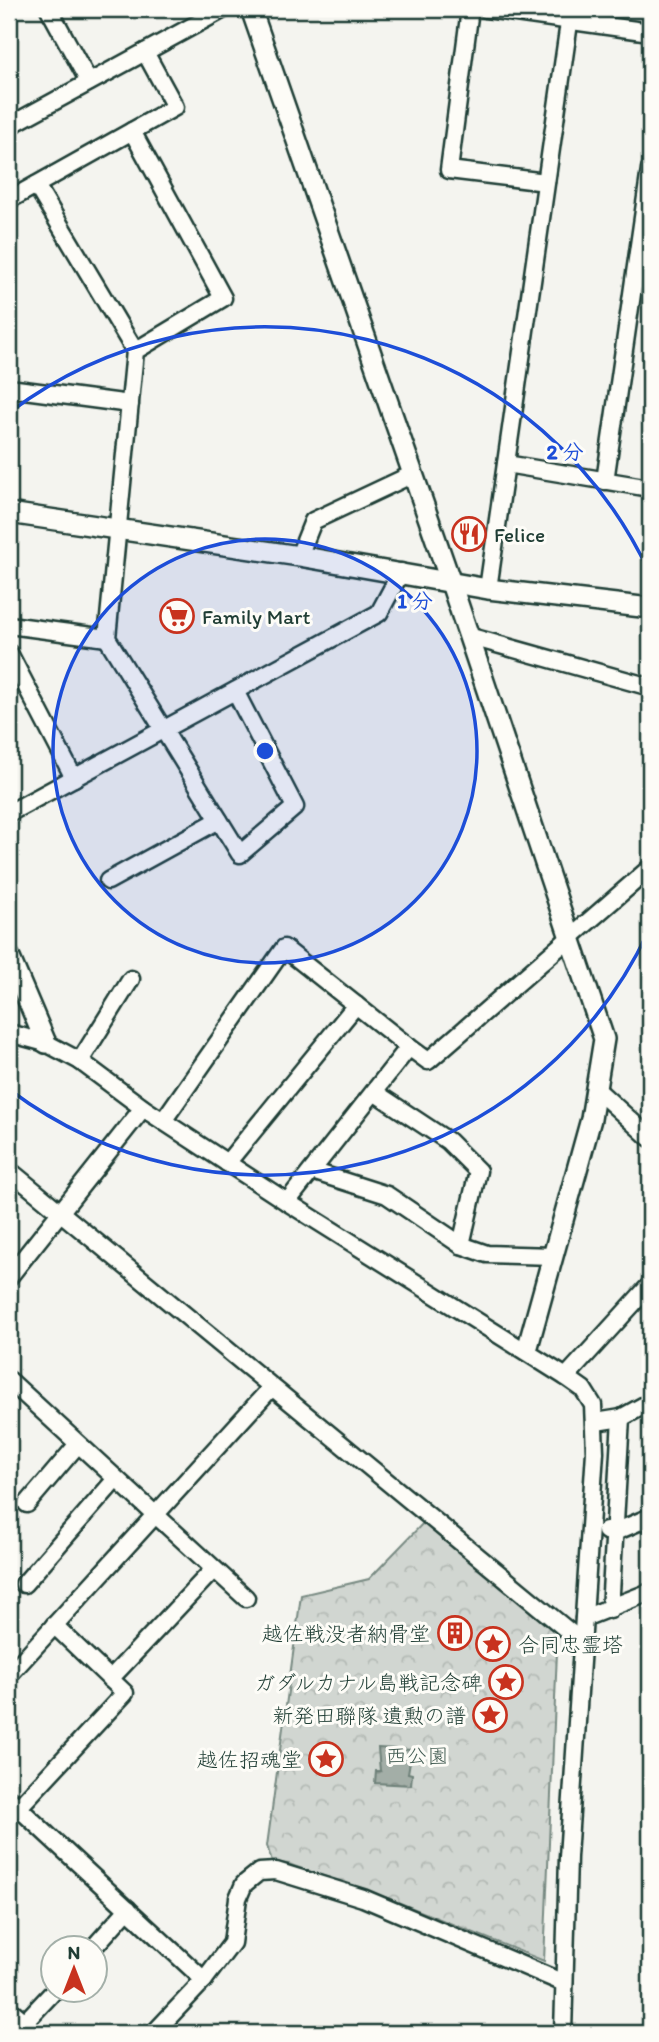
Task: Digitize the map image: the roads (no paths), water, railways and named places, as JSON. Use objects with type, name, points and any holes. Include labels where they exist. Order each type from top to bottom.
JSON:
[{"type":"street","points":[[49,9],[89,82]]},
{"type":"street","points":[[9,126],[224,9]]},
{"type":"street","points":[[251,9],[451,583],[604,1040],[596,1089],[527,1350]]},
{"type":"street","points":[[470,9],[449,170],[546,183]]},
{"type":"street","points":[[486,9],[570,15],[650,32]]},
{"type":"street","points":[[488,589],[570,15]]},
{"type":"street","points":[[9,200],[175,107],[145,52]]},
{"type":"street","points":[[132,131],[223,298],[135,351]]},
{"type":"street","points":[[606,481],[650,169]]},
{"type":"street","points":[[36,185],[135,351],[107,638],[240,854],[295,807],[235,691]]},
{"type":"street","points":[[9,388],[130,404]]},
{"type":"street","points":[[506,464],[650,488]]},
{"type":"street","points":[[299,556],[313,521],[413,474]]},
{"type":"street","points":[[9,513],[401,572],[488,589],[650,608]]},
{"type":"street","points":[[9,813],[379,613],[401,572]]},
{"type":"street","points":[[9,625],[107,638]]},
{"type":"street","points":[[468,636],[650,687]]},
{"type":"street","points":[[9,653],[74,778]]},
{"type":"street","points":[[108,881],[219,820]]},
{"type":"street","points":[[163,1121],[284,948],[428,1061],[650,868]]},
{"type":"street","points":[[9,956],[46,1043]]},
{"type":"street","points":[[80,1062],[131,979]]},
{"type":"street","points":[[227,1163],[356,1005]]},
{"type":"street","points":[[9,1033],[46,1043],[80,1062],[143,1108],[287,1202],[527,1350],[583,1389],[593,1405],[596,1423],[568,1857],[563,2033]]},
{"type":"street","points":[[287,1202],[410,1047]]},
{"type":"street","points":[[596,1089],[650,1138]]},
{"type":"street","points":[[374,1092],[448,1140],[478,1171],[461,1245]]},
{"type":"street","points":[[9,1277],[143,1108]]},
{"type":"street","points":[[9,1170],[583,1643]]},
{"type":"street","points":[[312,1171],[387,1195],[461,1245],[487,1254],[554,1256]]},
{"type":"street","points":[[566,1377],[650,1285]]},
{"type":"street","points":[[9,1380],[246,1598]]},
{"type":"street","points":[[9,1675],[271,1388]]},
{"type":"street","points":[[596,1423],[621,1418],[650,1402]]},
{"type":"street","points":[[610,1610],[621,1418]]},
{"type":"street","points":[[27,1504],[78,1444]]},
{"type":"street","points":[[24,1584],[116,1479]]},
{"type":"street","points":[[590,1531],[614,1532],[650,1517]]},
{"type":"street","points":[[110,1679],[214,1569]]},
{"type":"street","points":[[584,1618],[650,1592]]},
{"type":"street","points":[[54,1625],[125,1693],[14,1804],[204,1980]]},
{"type":"street","points":[[155,2033],[204,1980],[232,1943],[238,1898],[244,1884],[259,1872],[276,1871],[363,1898],[564,1983]]},
{"type":"street","points":[[106,1934],[128,1909]]},
{"type":"street","points":[[9,2008],[25,2022],[42,2004]]},
{"type":"water","points":[[378,1748],[412,1750],[408,1773],[412,1774],[411,1785],[375,1783],[376,1771],[380,1771]]},
{"type":"place","name":"Felice","points":[[469,534]]},
{"type":"place","name":"Family Mart","points":[[177,616]]},
{"type":"place","name":"越佐戦没者納骨堂","points":[[455,1633]]},
{"type":"place","name":"合同忠霊塔","points":[[493,1644]]},
{"type":"place","name":"ガダルカナル島戦記念碑","points":[[506,1682]]},
{"type":"place","name":"新発田聯隊 遺勲の譜","points":[[490,1715]]},
{"type":"place","name":"越佐招魂堂","points":[[326,1759]]},
{"type":"park label","name":"西公園","points":[[417,1755]]}]
